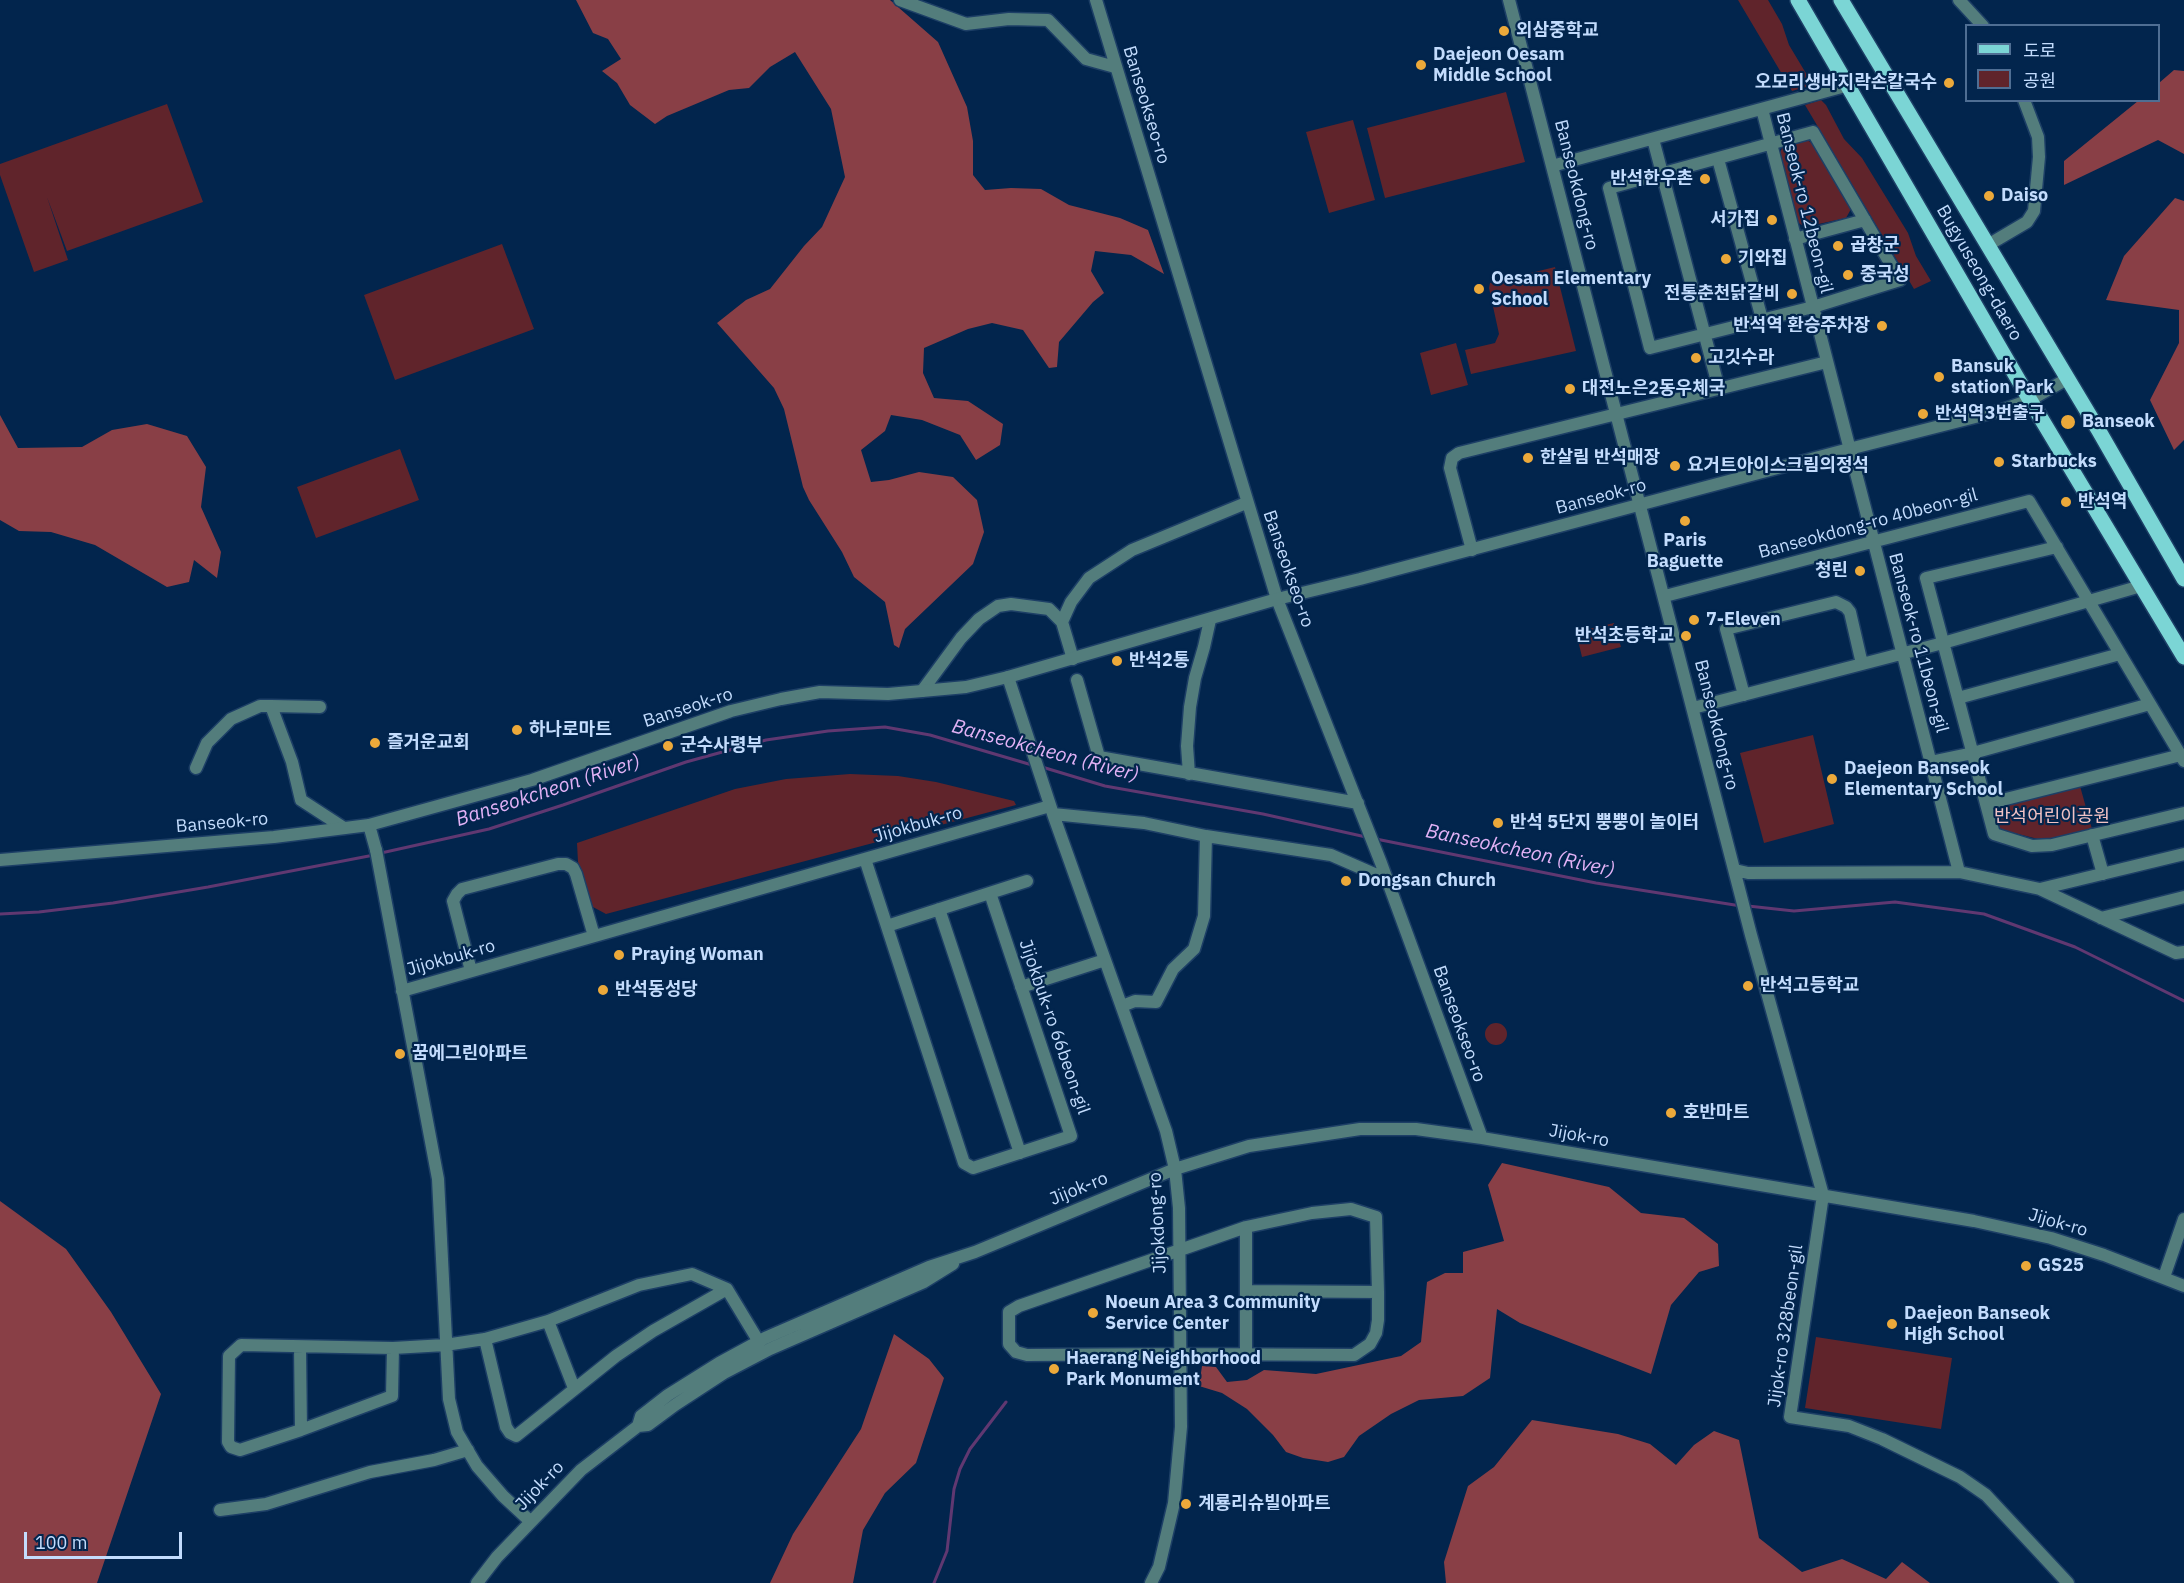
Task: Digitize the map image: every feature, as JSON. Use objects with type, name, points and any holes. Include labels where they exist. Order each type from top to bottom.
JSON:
[{"type":"main road","name":"Bugyuseong-daero","points":[[1798,0],[2030,400],[2184,657]]},
{"type":"main road","name":"Bugyuseong-daero","points":[[1842,0],[2184,579]]},
{"type":"street","points":[[900,0],[966,24],[1009,19],[1048,20],[1086,59],[1115,67]]},
{"type":"street","name":"Banseokseo-ro","points":[[1096,0],[1246,503],[1277,599],[1381,863],[1482,1138]]},
{"type":"street","name":"Banseokdong-ro","points":[[1509,0],[1751,935],[1823,1195]]},
{"type":"street","points":[[1959,0],[1981,24]]},
{"type":"street","name":"Banseok-ro 12beon-gil","points":[[1552,166],[1849,85]]},
{"type":"street","points":[[1988,245],[2027,222],[2034,211],[2039,157],[2038,137],[2025,102]]},
{"type":"street","name":"Banseok-ro 12beon-gil","points":[[1762,109],[1849,449]]},
{"type":"street","name":"Banseok-ro 12beon-gil","points":[[1771,144],[1813,132],[1900,280],[1812,307]]},
{"type":"street","points":[[1653,139],[1719,389]]},
{"type":"street","points":[[1771,144],[1609,188],[1650,348],[1812,307]]},
{"type":"street","points":[[1718,159],[1762,320]]},
{"type":"street","points":[[1795,239],[1865,220]]},
{"type":"street","points":[[1472,550],[1450,468],[1452,458],[1459,453],[1827,362]]},
{"type":"street","name":"Banseok-ro","points":[[0,860],[274,837],[369,825],[532,780],[721,714],[781,699],[819,692],[888,694],[966,687],[1210,620],[1277,599],[1999,411],[2030,400],[2067,379]]},
{"type":"street","name":"Banseok-ro 11beon-gil","points":[[1849,449],[1959,872]]},
{"type":"street","name":"Banseokdong-ro 40beon-gil","points":[[1665,596],[2029,501],[2182,758],[1986,804]]},
{"type":"street","points":[[1062,622],[1071,602],[1089,578],[1131,550],[1246,503]]},
{"type":"street","points":[[2057,547],[1926,578],[1994,834],[2032,846],[2052,845],[2184,813]]},
{"type":"street","points":[[1693,708],[1943,643],[2141,586]]},
{"type":"street","points":[[1744,695],[1726,629],[1836,602],[1850,612],[1862,664]]},
{"type":"street","points":[[922,691],[961,638],[979,619],[998,606],[1011,603],[1049,609],[1062,622],[1073,658]]},
{"type":"street","points":[[1189,774],[1187,746],[1190,707],[1210,620]]},
{"type":"street","points":[[1958,698],[2120,654]]},
{"type":"street","name":"Jijokdong-ro","points":[[1008,677],[1051,810],[1166,1131],[1175,1169],[1179,1208],[1181,1427],[1174,1503],[1159,1567],[1151,1583]]},
{"type":"street","points":[[1077,680],[1100,757],[1359,807]]},
{"type":"street","points":[[1930,762],[1972,753],[2150,704]]},
{"type":"street","points":[[196,768],[207,743],[231,719],[260,706],[320,707]]},
{"type":"street","points":[[271,706],[292,762],[301,800],[344,828]]},
{"type":"street","points":[[1051,810],[1144,823],[1206,836],[1331,855],[1386,879]]},
{"type":"street","name":"Jijokbuk-ro","points":[[530,1521],[503,1496],[477,1466],[457,1432],[449,1399],[438,1179],[402,991],[865,859],[1051,810]]},
{"type":"street","points":[[369,825],[376,850],[402,991]]},
{"type":"street","points":[[2092,835],[2103,874]]},
{"type":"street","points":[[1122,1006],[1136,1001],[1156,1002],[1173,969],[1194,949],[1201,929],[1205,902],[1206,836]]},
{"type":"street","points":[[2040,889],[2184,854]]},
{"type":"street","name":"Jijokbuk-ro 66beon-gil","points":[[865,859],[964,1163],[973,1168],[1071,1136],[990,893]]},
{"type":"street","points":[[471,971],[453,901],[462,889],[558,864],[566,864],[573,868],[576,874],[594,936]]},
{"type":"street","points":[[1735,870],[1748,873],[1959,872],[2040,889],[2176,953],[2184,952]]},
{"type":"street","points":[[886,926],[1027,881]]},
{"type":"street","points":[[2101,918],[2184,897]]},
{"type":"street","points":[[939,909],[1020,1153]]},
{"type":"street","points":[[1021,987],[1106,960]]},
{"type":"street","name":"Jijok-ro","points":[[638,1426],[641,1416],[668,1395],[759,1341],[929,1267],[975,1252],[1175,1169],[1249,1146],[1360,1129],[1416,1129],[1482,1138],[1974,1221],[2051,1238],[2184,1286]]},
{"type":"street","name":"Jijok-ro 328beon-gil","points":[[1823,1195],[1790,1417],[1849,1426],[1882,1439],[1960,1477],[1986,1495],[2068,1583]]},
{"type":"street","points":[[1351,1209],[1376,1217],[1378,1320],[1371,1344],[1354,1355],[1027,1355],[1016,1352],[1009,1344],[1008,1312],[1019,1306],[1179,1250],[1246,1227],[1311,1213],[1351,1209]]},
{"type":"street","points":[[2164,1277],[2183,1226]]},
{"type":"street","points":[[1246,1227],[1246,1354]]},
{"type":"street","name":"Jijok-ro","points":[[477,1583],[530,1521],[581,1470],[638,1426],[648,1425],[724,1373],[770,1349],[924,1282],[975,1252]]},
{"type":"street","points":[[393,1348],[392,1396],[240,1450],[231,1447],[228,1442],[229,1356],[241,1345],[393,1348],[445,1345],[485,1339],[549,1321],[639,1285],[692,1274],[727,1289],[759,1341]]},
{"type":"street","points":[[485,1339],[506,1427],[516,1436],[574,1388],[653,1331],[727,1289]]},
{"type":"street","points":[[1246,1291],[1378,1292]]},
{"type":"street","points":[[549,1321],[574,1388]]},
{"type":"street","points":[[300,1347],[301,1430]]},
{"type":"street","points":[[220,1510],[266,1504],[370,1472],[434,1460],[468,1450]]},
{"type":"green space","points":[[1738,0],[1768,0],[1782,24],[1789,45],[1810,80],[1806,87],[1792,91]]},
{"type":"green space","points":[[1506,92],[1525,162],[1385,198],[1367,128]]},
{"type":"green space","points":[[1821,100],[1844,139],[1862,158],[1908,233],[1916,256],[1931,281],[1914,289],[1805,105]]},
{"type":"green space","points":[[167,104],[203,202],[67,251],[47,197],[68,260],[34,272],[0,175],[0,164]]},
{"type":"green space","points":[[1353,120],[1375,200],[1329,213],[1306,132]]},
{"type":"green space","points":[[1807,140],[1815,145],[1851,209],[1846,218],[1805,227],[1797,222],[1779,154],[1783,147]]},
{"type":"green space","points":[[502,244],[534,329],[395,380],[364,295]]},
{"type":"green space","points":[[1555,267],[1576,351],[1471,374],[1465,350],[1495,343],[1499,334],[1489,288],[1490,283]]},
{"type":"green space","points":[[1456,343],[1468,385],[1431,395],[1420,353]]},
{"type":"green space","points":[[400,449],[419,500],[316,538],[297,487]]},
{"type":"green space","points":[[1614,623],[1621,647],[1582,657],[1576,632]]},
{"type":"green space","points":[[1813,735],[1834,824],[1764,843],[1740,753]]},
{"type":"green space","points":[[850,774],[898,776],[936,782],[1014,801],[1016,805],[606,914],[593,907],[578,862],[577,843],[735,789],[786,779]]},
{"type":"green space","name":"반석어린이공원","points":[[2080,786],[2092,829],[2046,841],[1998,829],[1993,814],[1996,809]]},
{"type":"green space","points":[[1492,1023],[1500,1023],[1507,1030],[1507,1038],[1500,1045],[1492,1045],[1485,1038],[1485,1030]]},
{"type":"green space","points":[[1816,1337],[1952,1358],[1941,1429],[1805,1408]]},
{"type":"shaded area","points":[[576,0],[890,0],[938,42],[967,107],[973,141],[973,175],[985,190],[1041,189],[1069,205],[1120,218],[1148,230],[1164,274],[1131,255],[1095,251],[1091,271],[1104,293],[1093,302],[1059,342],[1057,367],[1049,368],[1023,330],[992,323],[968,329],[924,348],[923,373],[934,398],[968,401],[1003,424],[1000,445],[976,460],[960,435],[922,420],[891,415],[885,431],[861,450],[871,482],[919,472],[953,477],[977,500],[984,532],[973,564],[905,629],[899,648],[894,645],[885,602],[854,577],[842,552],[809,500],[803,487],[784,409],[774,388],[717,323],[746,300],[770,289],[822,227],[845,177],[831,109],[795,52],[770,67],[749,88],[729,90],[667,116],[655,124],[630,105],[617,83],[602,71],[621,59],[608,39],[593,33]]},
{"type":"shaded area","points":[[2174,70],[2184,71],[2184,154],[2158,140],[2064,185],[2064,161],[2137,102],[2160,102],[2160,82]]},
{"type":"shaded area","points":[[2175,198],[2184,201],[2184,440],[2174,450],[2150,400],[2179,343],[2179,310],[2106,300],[2124,256]]},
{"type":"shaded area","points":[[0,415],[18,448],[82,447],[112,430],[147,424],[187,436],[206,467],[201,507],[221,552],[217,578],[194,560],[189,582],[167,587],[95,545],[51,532],[19,531],[0,520]]},
{"type":"shaded area","points":[[1502,1163],[1609,1187],[1641,1213],[1684,1218],[1718,1244],[1719,1266],[1699,1272],[1671,1305],[1651,1374],[1520,1323],[1497,1309],[1490,1378],[1463,1396],[1419,1400],[1391,1414],[1359,1436],[1344,1457],[1328,1462],[1303,1458],[1286,1452],[1247,1409],[1222,1393],[1199,1386],[1202,1366],[1216,1367],[1227,1382],[1247,1380],[1264,1370],[1316,1374],[1401,1356],[1421,1342],[1427,1282],[1445,1273],[1463,1273],[1463,1252],[1504,1241],[1488,1185]]},
{"type":"shaded area","points":[[0,1201],[66,1249],[111,1312],[161,1394],[97,1583],[0,1583]]},
{"type":"shaded area","points":[[894,1334],[929,1359],[944,1378],[916,1463],[885,1493],[863,1530],[853,1583],[770,1583],[793,1534],[861,1429]]},
{"type":"shaded area","points":[[1532,1420],[1618,1434],[1650,1444],[1676,1465],[1694,1445],[1714,1431],[1739,1440],[1759,1538],[1802,1572],[1842,1559],[1886,1579],[1902,1562],[1930,1583],[1446,1583],[1444,1562],[1468,1486],[1494,1467]]},
{"type":"waterway","name":"Banseokcheon (River)","points":[[381,853],[489,829],[686,762],[766,740],[828,731],[885,727],[930,735],[1032,765]]},
{"type":"waterway","name":"Banseokcheon (River)","points":[[1042,767],[1105,786],[1263,814],[1366,837]]},
{"type":"waterway","name":"Banseokcheon (River)","points":[[1376,839],[1596,883],[1741,906]]},
{"type":"waterway","name":"Banseokcheon (River)","points":[[0,914],[113,903],[374,855]]},
{"type":"waterway","name":"Banseokcheon (River)","points":[[1748,906],[1794,911],[1895,902],[1984,914],[2075,947],[2184,1001]]},
{"type":"waterway","points":[[934,1583],[947,1551],[954,1489],[960,1469],[970,1449],[1006,1402]]},
{"type":"place","name":"외삼중학교","points":[[1504,31]]},
{"type":"place","name":"Daejeon Oesam Middle School","points":[[1421,65]]},
{"type":"place","name":"오모리생바지락손칼국수","points":[[1949,83]]},
{"type":"place","name":"반석한우촌","points":[[1705,179]]},
{"type":"place","name":"Daiso","points":[[1989,196]]},
{"type":"place","name":"서가집","points":[[1772,220]]},
{"type":"place","name":"곱창군","points":[[1838,246]]},
{"type":"place","name":"기와집","points":[[1726,259]]},
{"type":"place","name":"중국성","points":[[1848,275]]},
{"type":"place","name":"Oesam Elementary School","points":[[1479,289]]},
{"type":"place","name":"전통춘천닭갈비","points":[[1792,294]]},
{"type":"place","name":"반석역 환승주차장","points":[[1882,326]]},
{"type":"place","name":"고깃수라","points":[[1696,358]]},
{"type":"place","name":"Bansuk station Park","points":[[1939,377]]},
{"type":"place","name":"대전노은2동우체국","points":[[1570,389]]},
{"type":"place","name":"반석역3번출구","points":[[1923,414]]},
{"type":"place","name":"Banseok","points":[[2068,422]]},
{"type":"place","name":"한살림 반석매장","points":[[1528,458]]},
{"type":"place","name":"Starbucks","points":[[1999,462]]},
{"type":"place","name":"요거트아이스크림의정석","points":[[1675,466]]},
{"type":"place","name":"반석역","points":[[2066,502]]},
{"type":"place","name":"Paris Baguette","points":[[1685,521]]},
{"type":"place","name":"청린","points":[[1860,571]]},
{"type":"place","name":"7-Eleven","points":[[1694,620]]},
{"type":"place","name":"반석초등학교","points":[[1686,636]]},
{"type":"place","name":"반석2통","points":[[1117,661]]},
{"type":"place","name":"하나로마트","points":[[517,730]]},
{"type":"place","name":"즐거운교회","points":[[375,743]]},
{"type":"place","name":"군수사령부","points":[[668,746]]},
{"type":"place","name":"Daejeon Banseok Elementary School","points":[[1832,779]]},
{"type":"place","name":"반석 5단지 뿡뿡이 놀이터","points":[[1498,823]]},
{"type":"place","name":"Dongsan Church","points":[[1346,881]]},
{"type":"place","name":"Praying Woman","points":[[619,955]]},
{"type":"place","name":"반석고등학교","points":[[1748,986]]},
{"type":"place","name":"반석동성당","points":[[603,990]]},
{"type":"place","name":"꿈에그린아파트","points":[[400,1054]]},
{"type":"place","name":"호반마트","points":[[1671,1113]]},
{"type":"place","name":"GS25","points":[[2026,1266]]},
{"type":"place","name":"Noeun Area 3 Community Service Center","points":[[1093,1313]]},
{"type":"place","name":"Daejeon Banseok High School","points":[[1892,1324]]},
{"type":"place","name":"Haerang Neighborhood Park Monument","points":[[1054,1369]]},
{"type":"place","name":"계룡리슈빌아파트","points":[[1186,1504]]}]
